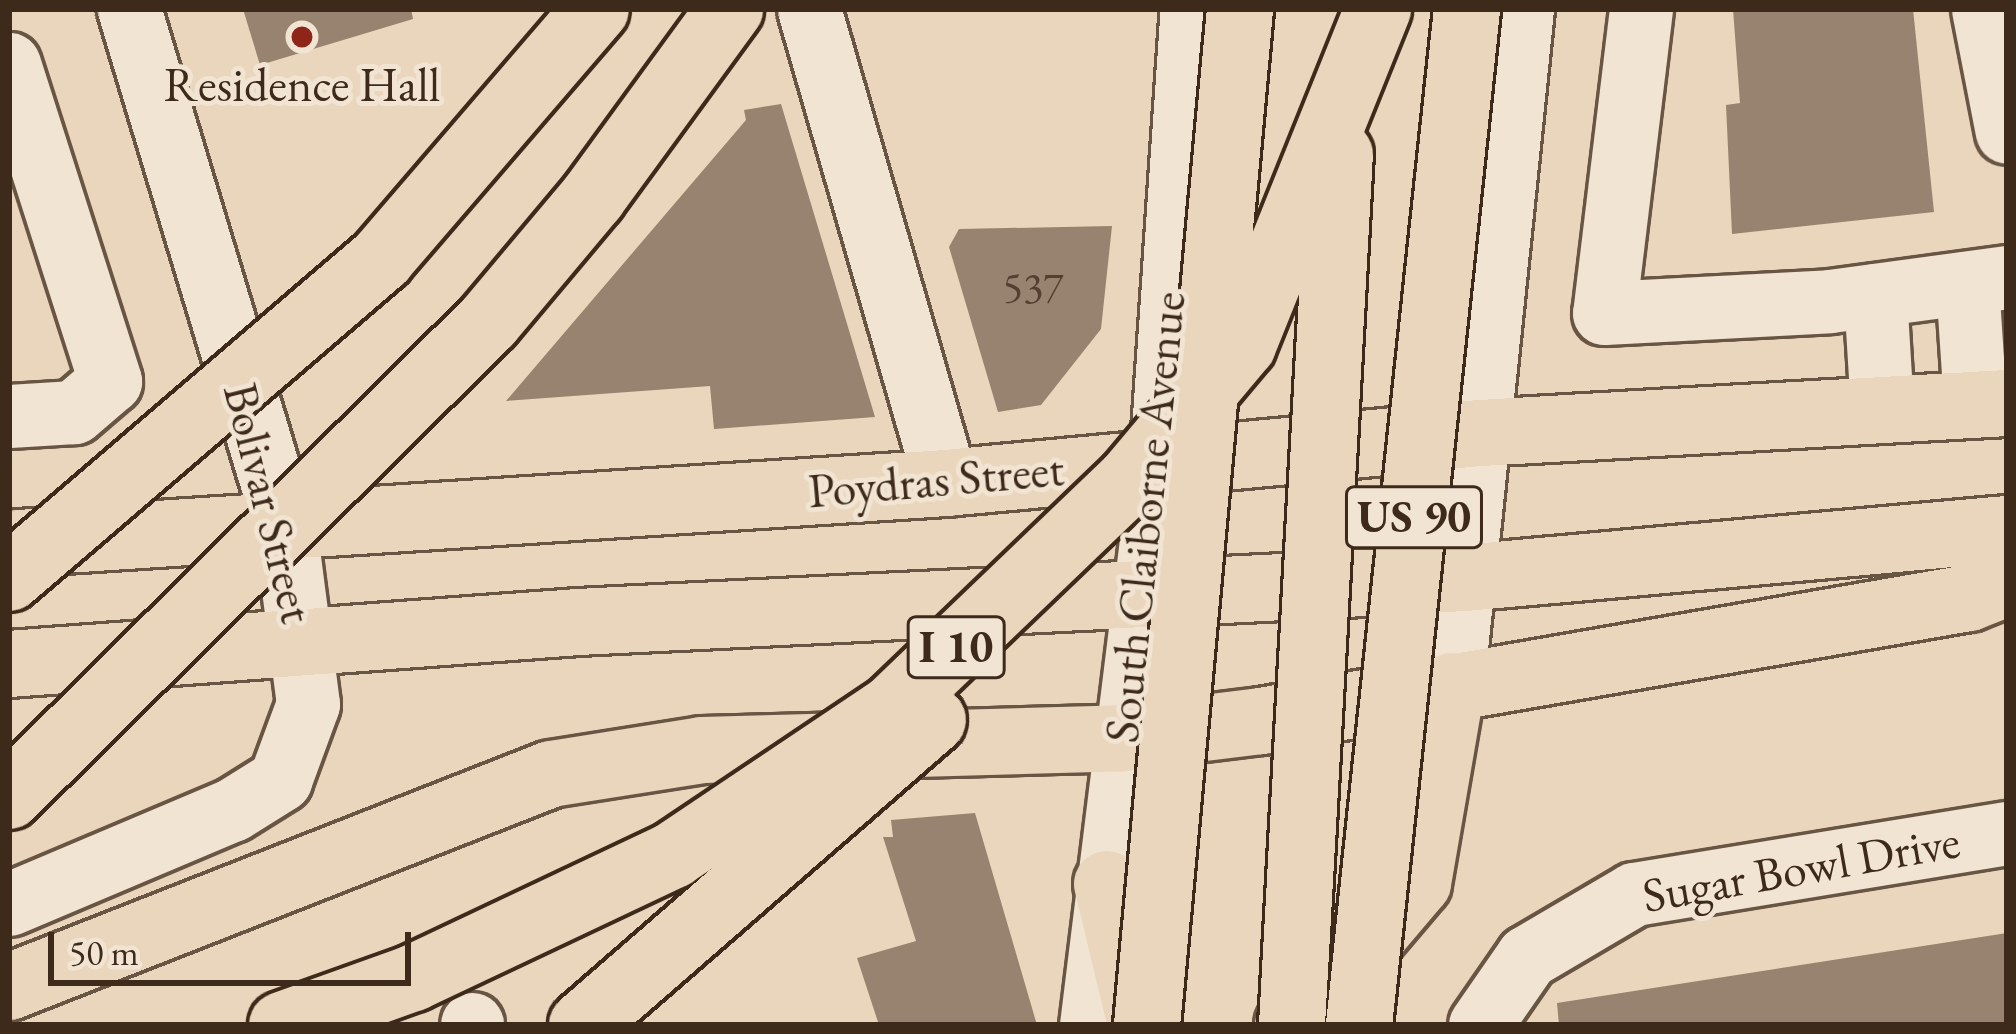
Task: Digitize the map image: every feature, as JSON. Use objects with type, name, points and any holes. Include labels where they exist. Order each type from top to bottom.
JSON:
[{"type":"main road","points":[[9,578],[382,258],[596,9]]},
{"type":"main road","points":[[9,796],[489,320],[593,196],[730,9]]},
{"type":"main road","name":"South Claiborne Avenue","points":[[1144,1025],[1240,9]]},
{"type":"main road","points":[[1290,1025],[1350,9]]},
{"type":"main road","name":"I 10","points":[[282,1025],[413,978],[673,855],[893,707],[1145,471],[1243,346],[1378,9]]},
{"type":"main road","name":"US 90","points":[[1359,1025],[1468,9]]},
{"type":"main road","name":"Poydras Street","points":[[9,543],[1145,471],[1480,433],[1991,404]]},
{"type":"main road","points":[[583,1025],[1046,617],[1145,471]]},
{"type":"main road","points":[[9,664],[304,642],[1463,578],[2007,529]]},
{"type":"main road","points":[[9,554],[79,538]]},
{"type":"main road","points":[[9,987],[551,774],[702,750],[1123,738],[1969,598],[2007,583]]},
{"type":"main road","points":[[1290,1025],[1313,980],[1372,937],[1418,883],[1452,686]]},
{"type":"main road","points":[[1107,884],[1144,1025]]},
{"type":"street","name":"Bolivar Street","points":[[9,904],[232,810],[280,780],[308,704],[304,642],[285,526],[129,9]]},
{"type":"street","points":[[808,9],[946,483]]},
{"type":"street","name":"South Claiborne Avenue","points":[[1091,1025],[1139,599],[1145,471],[1192,9]]},
{"type":"street","points":[[1452,686],[1522,9]]},
{"type":"street","points":[[1641,9],[1604,314],[1875,295],[1987,280],[1991,404]]},
{"type":"street","points":[[1983,9],[2007,132]]},
{"type":"street","points":[[9,64],[110,381],[74,412],[9,416]]},
{"type":"street","points":[[1875,295],[1882,410]]},
{"type":"street","name":"Sugar Bowl Drive","points":[[1480,1025],[1527,957],[1598,910],[1682,880],[2007,833]]},
{"type":"building","name":"Residence Hall","points":[[243,9],[411,9],[413,19],[260,65]]},
{"type":"building","points":[[1733,9],[1913,9],[1934,212],[1732,234],[1726,105],[1740,103]]},
{"type":"building","points":[[781,104],[875,417],[714,429],[710,386],[506,401],[746,120],[744,110]]},
{"type":"building","points":[[1112,226],[1101,329],[1041,405],[998,412],[949,247],[959,229]]},
{"type":"building","points":[[975,813],[1037,1025],[879,1025],[857,958],[916,941],[883,837],[893,837],[891,820]]},
{"type":"building","points":[[2007,933],[2007,1025],[1559,1025],[1557,1003]]},
{"type":"place","name":"Residence Hall","points":[[302,37]]}]
